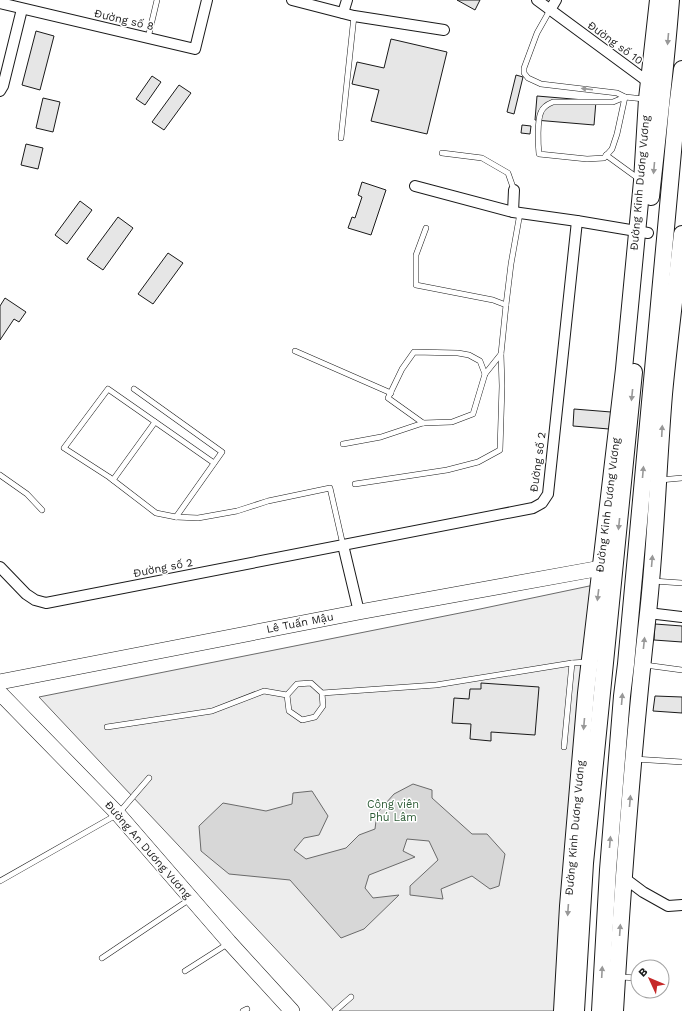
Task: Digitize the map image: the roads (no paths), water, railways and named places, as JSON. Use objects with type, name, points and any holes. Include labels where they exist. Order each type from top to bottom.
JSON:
[{"type":"main road","name":"Đường Kinh Dương Vương","points":[[562,1011],[568,906],[598,662],[656,87],[658,0]]},
{"type":"main road","name":"Đường Kinh Dương Vương","points":[[642,232],[642,181],[647,99],[656,87],[671,0]]},
{"type":"main road","points":[[600,1011],[608,870],[622,696],[634,664],[648,613],[676,242],[682,69]]},
{"type":"main road","points":[[615,1011],[623,877],[634,759],[634,664],[673,284]]},
{"type":"main road","name":"Đường Kinh Dương Vương","points":[[576,1011],[598,662]]},
{"type":"main road","points":[[598,662],[634,664]]},
{"type":"street","name":"Đường số 8","points":[[0,3],[195,49],[207,0]]},
{"type":"street","points":[[292,0],[354,16],[444,30]]},
{"type":"street","points":[[343,13],[347,0]]},
{"type":"street","name":"Đường số 10","points":[[537,0],[656,87],[680,98]]},
{"type":"street","points":[[550,10],[556,0]]},
{"type":"street","points":[[1,87],[22,9]]},
{"type":"street","points":[[415,186],[517,212],[642,232]]},
{"type":"street","points":[[514,190],[517,212]]},
{"type":"street","name":"Đường số 2","points":[[0,567],[26,594],[35,600],[46,603],[533,508],[542,503],[548,494],[577,221]]},
{"type":"street","points":[[343,545],[359,612]]},
{"type":"street","name":"Lê Tuấn Mậu","points":[[0,682],[359,612],[608,566]]},
{"type":"street","points":[[648,613],[682,617]]},
{"type":"street","name":"Đường An Dương Vương","points":[[0,693],[118,814],[229,942],[292,1011]]},
{"type":"street","points":[[623,877],[643,892],[668,906],[682,905]]},
{"type":"lane","points":[[148,38],[157,0]]},
{"type":"lane","points":[[550,10],[537,33],[524,68],[524,73],[528,78],[541,84],[617,93],[624,97],[647,99]]},
{"type":"lane","points":[[341,138],[354,16]]},
{"type":"lane","points":[[624,97],[617,134],[612,149],[604,158],[587,159],[539,154],[538,138],[540,113],[546,105],[553,102],[613,102],[624,97]]},
{"type":"lane","points":[[442,153],[482,158],[508,174],[514,190]]},
{"type":"lane","points":[[606,155],[642,181]]},
{"type":"lane","points":[[355,484],[447,470],[478,462],[500,450],[502,386],[501,354],[517,212]]},
{"type":"lane","points":[[426,228],[416,255],[416,285],[493,300],[506,305]]},
{"type":"lane","points":[[295,351],[392,393]]},
{"type":"lane","points":[[423,423],[388,398],[392,393],[402,369],[414,352],[458,353],[469,355],[480,361],[484,374]]},
{"type":"lane","points":[[343,444],[381,437],[423,423],[452,422],[473,414],[484,374],[501,354]]},
{"type":"lane","points":[[214,463],[108,389],[64,448],[113,480],[156,513],[176,517],[198,518],[237,511],[268,501],[330,488],[343,545]]},
{"type":"lane","points":[[134,389],[222,452],[176,517]]},
{"type":"lane","points":[[113,480],[155,422]]},
{"type":"lane","points":[[0,475],[27,494],[42,510]]},
{"type":"lane","points":[[659,480],[682,478]]},
{"type":"lane","points":[[650,580],[682,583]]},
{"type":"lane","points":[[322,693],[436,685],[572,663],[598,662]]},
{"type":"lane","points":[[564,748],[572,663]]},
{"type":"lane","points":[[634,664],[682,670]]},
{"type":"lane","points":[[311,683],[322,693],[323,706],[315,717],[302,720],[289,711],[287,695],[297,684],[311,683]]},
{"type":"lane","points":[[107,727],[212,711],[264,691],[287,695]]},
{"type":"lane","points":[[634,759],[682,762]]},
{"type":"lane","points":[[0,881],[118,814],[149,778]]},
{"type":"lane","points":[[102,958],[191,898]]},
{"type":"lane","points":[[185,971],[229,942]]},
{"type":"lane","points":[[617,977],[630,978]]},
{"type":"lane","points":[[335,1011],[350,996]]},
{"type":"park label","name":"Công viên Phú Lâm","points":[[393,810]]}]
